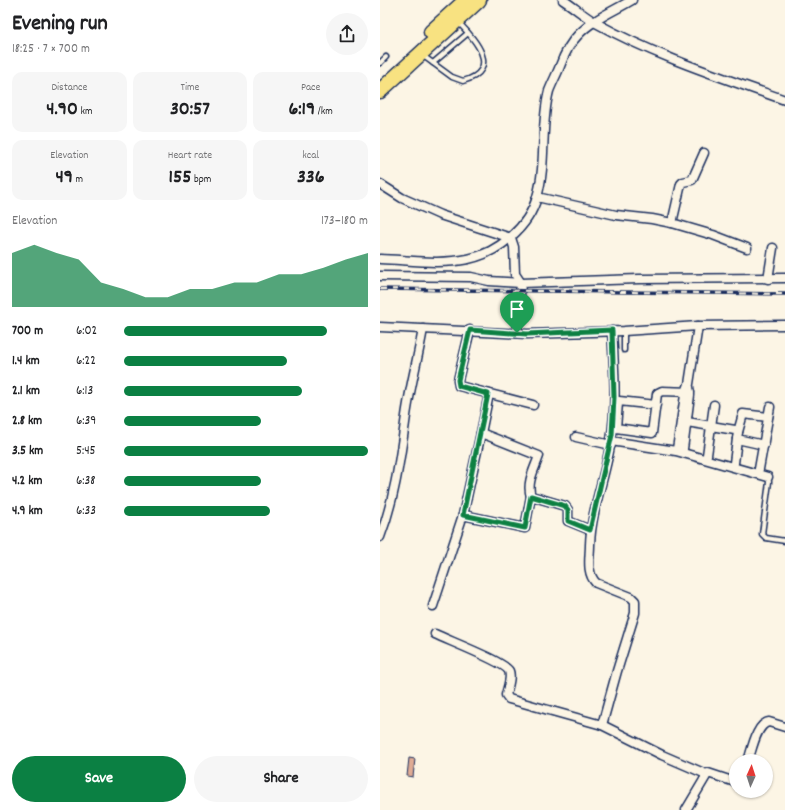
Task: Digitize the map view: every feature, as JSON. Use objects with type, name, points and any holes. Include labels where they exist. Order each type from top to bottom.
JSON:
[{"type":"highway","points":[[380,77],[466,0]]},
{"type":"highway","points":[[380,91],[420,53],[458,22],[479,0]]},
{"type":"street","points":[[563,0],[594,22],[638,43],[705,71],[785,100]]},
{"type":"street","points":[[380,259],[430,263],[468,259],[483,255],[498,248],[511,238],[524,220],[537,197],[550,91],[571,45],[578,35],[594,22],[632,0]]},
{"type":"street","points":[[672,223],[681,184],[692,180],[696,176],[704,153]]},
{"type":"street","points":[[380,184],[402,198],[440,215],[511,238]]},
{"type":"street","points":[[537,197],[616,215],[652,218],[713,235],[747,248]]},
{"type":"street","points":[[511,238],[514,247],[515,274],[521,283],[517,333]]},
{"type":"street","points":[[768,279],[774,248]]},
{"type":"street","points":[[380,276],[471,277],[489,281],[521,283],[638,279],[785,278]]},
{"type":"street","points":[[380,327],[517,333],[612,330],[624,331],[698,326],[785,325]]},
{"type":"street","points":[[698,326],[684,422],[711,426],[764,445]]},
{"type":"street","points":[[380,537],[392,502],[410,394],[423,329]]},
{"type":"street","points":[[470,330],[458,380],[459,386],[533,405]]},
{"type":"street","points":[[602,725],[636,606],[632,597],[592,580],[590,568],[590,530],[611,443],[614,397],[612,330]]},
{"type":"street","points":[[650,443],[657,394],[659,392],[688,390]]},
{"type":"street","points":[[433,606],[463,515],[488,394]]},
{"type":"street","points":[[652,433],[616,428],[618,403],[620,400],[656,405]]},
{"type":"street","points":[[707,455],[714,405]]},
{"type":"street","points":[[759,469],[770,407]]},
{"type":"street","points":[[734,463],[737,435],[742,414],[768,418]]},
{"type":"street","points":[[463,515],[525,528],[531,496],[530,482],[539,456],[481,433]]},
{"type":"street","points":[[576,437],[682,453],[768,477]]},
{"type":"street","points":[[531,496],[565,506],[568,510],[568,521],[590,530]]},
{"type":"street","points":[[435,634],[497,662],[508,670],[510,674],[506,695],[509,700],[602,725],[662,755],[706,774],[708,773],[729,780]]},
{"type":"street","points":[[750,754],[759,730],[764,724],[769,722],[785,727]]},
{"type":"street","points":[[686,810],[706,774]]},
{"type":"lane","points":[[420,53],[452,77],[463,81],[476,74],[481,68],[482,55],[480,47],[458,22]]},
{"type":"lane","points":[[433,63],[468,33]]},
{"type":"lane","points":[[380,63],[386,57]]},
{"type":"lane","points":[[624,331],[624,350]]},
{"type":"lane","points":[[768,477],[769,482],[762,534],[766,538],[785,541]]},
{"type":"building","points":[[409,758],[415,759],[413,777],[407,776]]},
{"type":"railway","points":[[380,289],[785,294]]},
{"type":"route","points":[[470,330],[517,333],[527,334],[612,330],[614,397],[611,445],[590,530],[570,523],[567,518],[568,510],[565,506],[531,496],[525,528],[463,515],[488,394],[459,386],[458,383],[470,330]]}]
